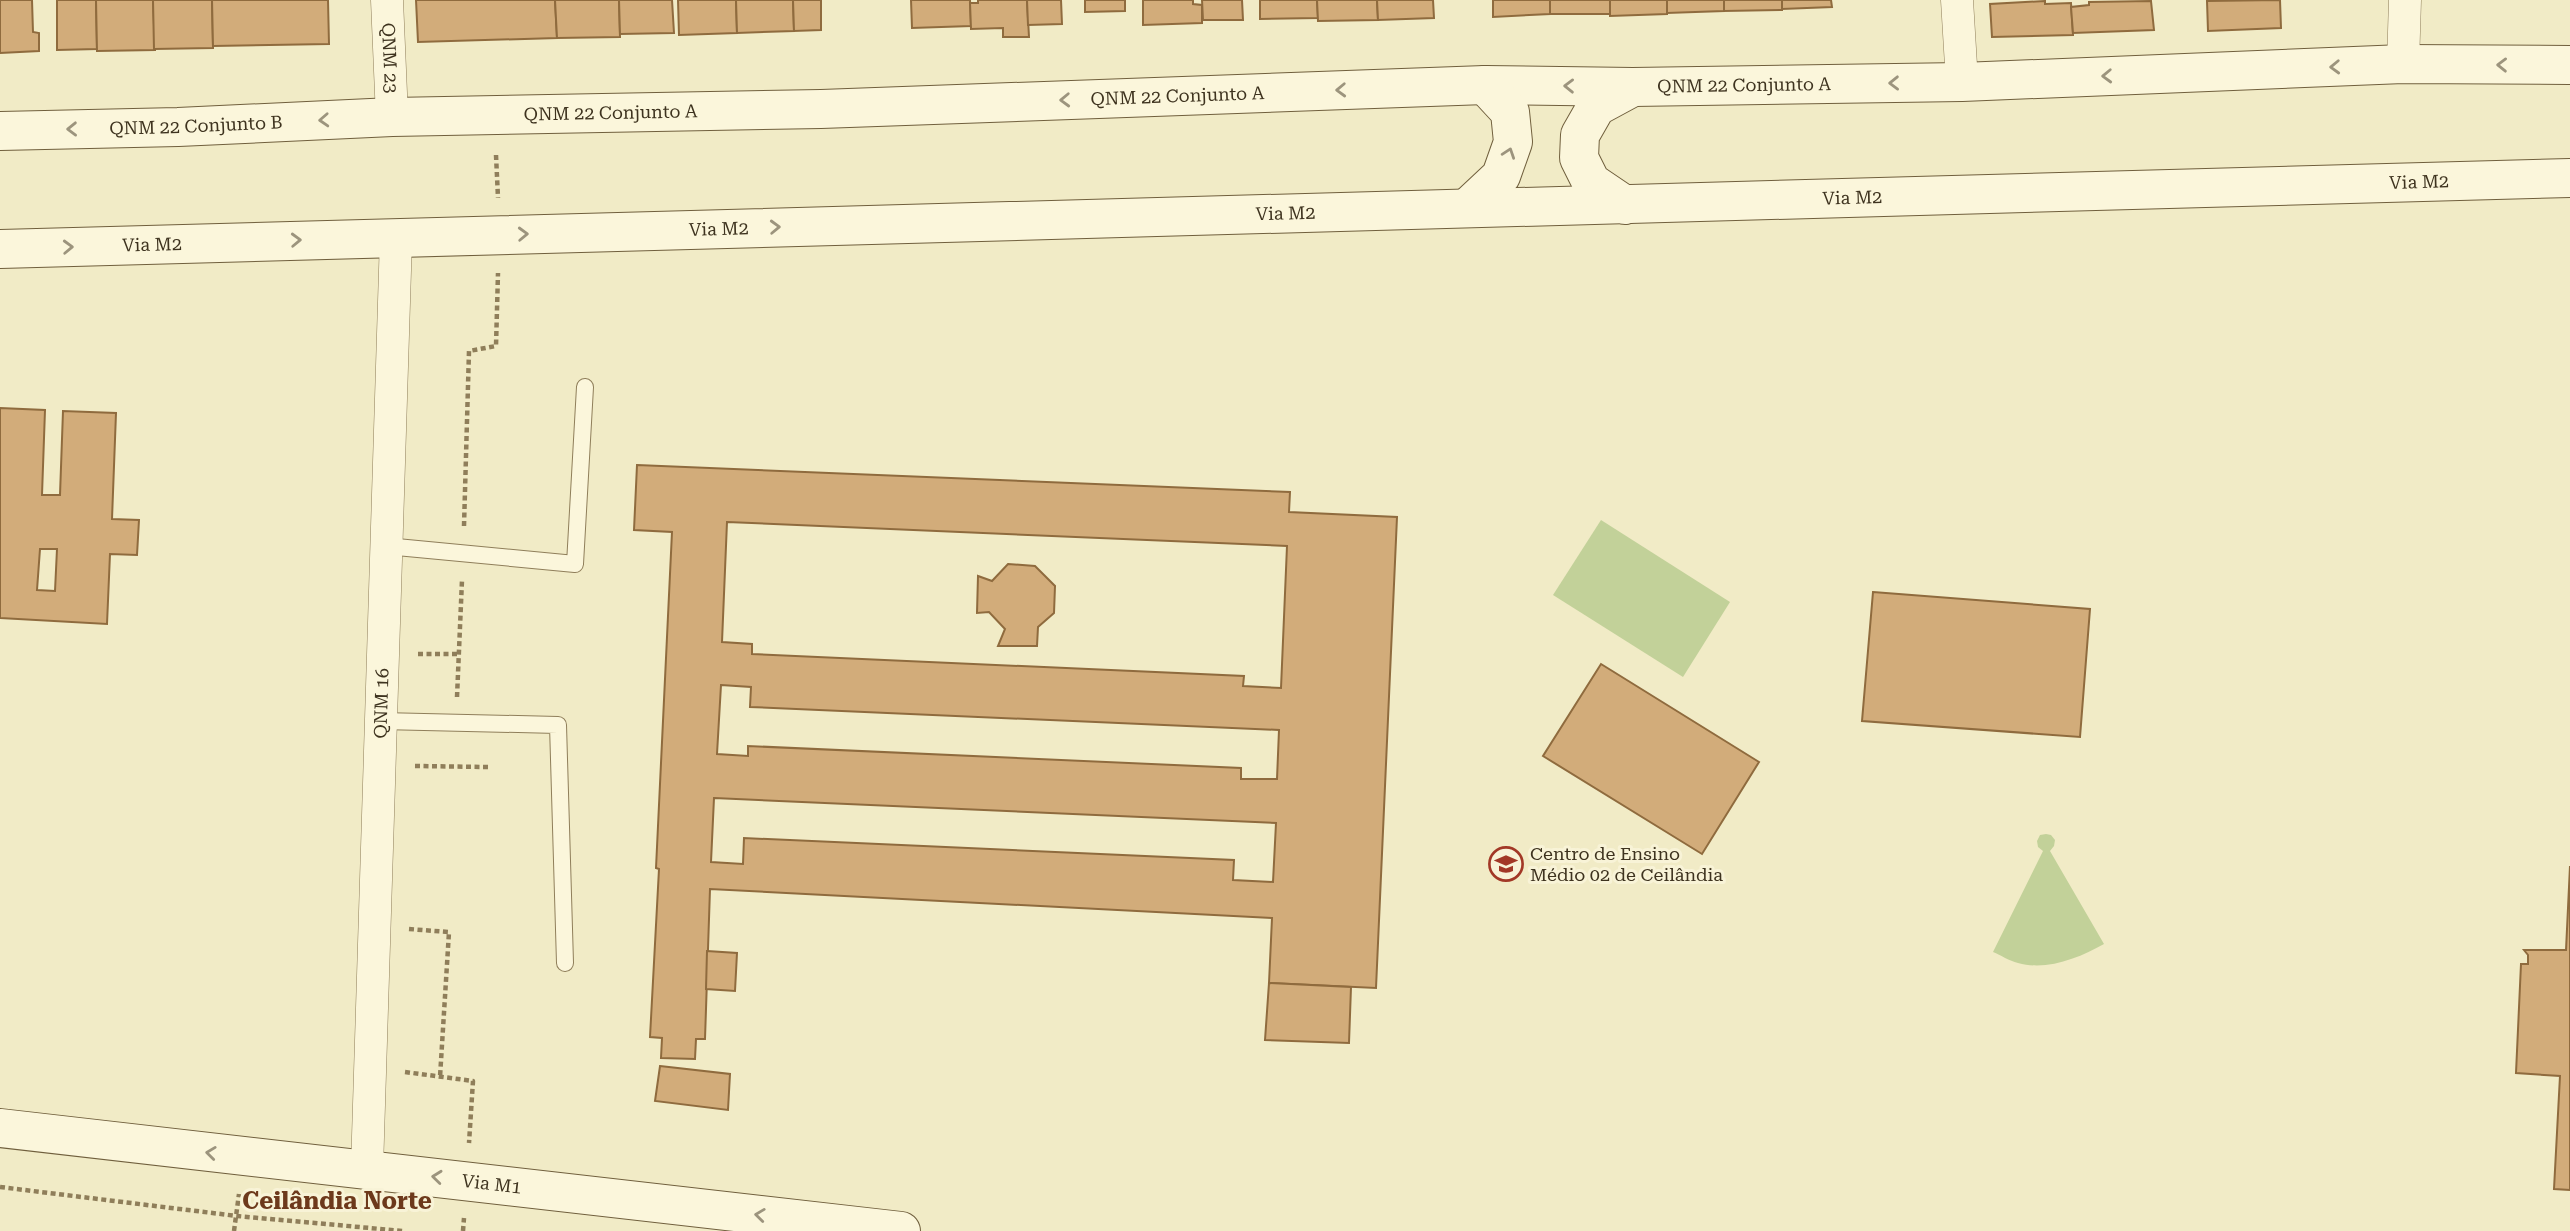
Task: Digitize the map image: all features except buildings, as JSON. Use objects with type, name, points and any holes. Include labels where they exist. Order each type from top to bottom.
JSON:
[{"type":"main road","points":[[1962,82],[2403,64],[2570,65]]},
{"type":"main road","name":"QNM 22 Conjunto A","points":[[392,117],[821,109],[1485,85],[1962,82]]},
{"type":"main road","points":[[1469,206],[1501,176],[1513,142],[1510,113],[1485,85]]},
{"type":"main road","points":[[1625,205],[1591,181],[1579,158],[1580,135],[1597,107],[1633,86]]},
{"type":"main road","name":"QNM 22 Conjunto B","points":[[0,131],[178,127],[392,117]]},
{"type":"main road","name":"Via M2","points":[[0,248],[2570,178]]},
{"type":"main road","name":"Via M1","points":[[0,1128],[901,1231]]},
{"type":"street","name":"QNM 23","points":[[387,0],[392,117]]},
{"type":"street","points":[[1957,0],[1962,82]]},
{"type":"street","points":[[2403,64],[2404,0]]},
{"type":"street","name":"QNM 16","points":[[367,1170],[396,238]]},
{"type":"lane","points":[[386,546],[575,564],[585,387]]},
{"type":"lane","points":[[381,721],[558,725],[565,963]]},
{"type":"path","points":[[456,722],[469,351],[496,346],[499,235],[495,115]]},
{"type":"path","points":[[412,766],[488,767]]},
{"type":"path","points":[[402,929],[449,932],[440,1077]]},
{"type":"path","points":[[370,1068],[473,1081],[463,1231]]},
{"type":"path","points":[[0,1187],[237,1216],[403,1231]]},
{"type":"green space","points":[[1601,520],[1730,602],[1683,677],[1553,595]]},
{"type":"green space","points":[[2046,834],[2055,840],[2050,851],[2104,944],[2062,962],[2029,965],[1993,952],[2043,851],[2038,847],[2037,841],[2040,835]]},
{"type":"place","name":"Centro de Ensino Médio 02 de Ceilândia","points":[[1506,864]]},
{"type":"district","name":"Ceilândia Norte","points":[[337,1201]]}]
